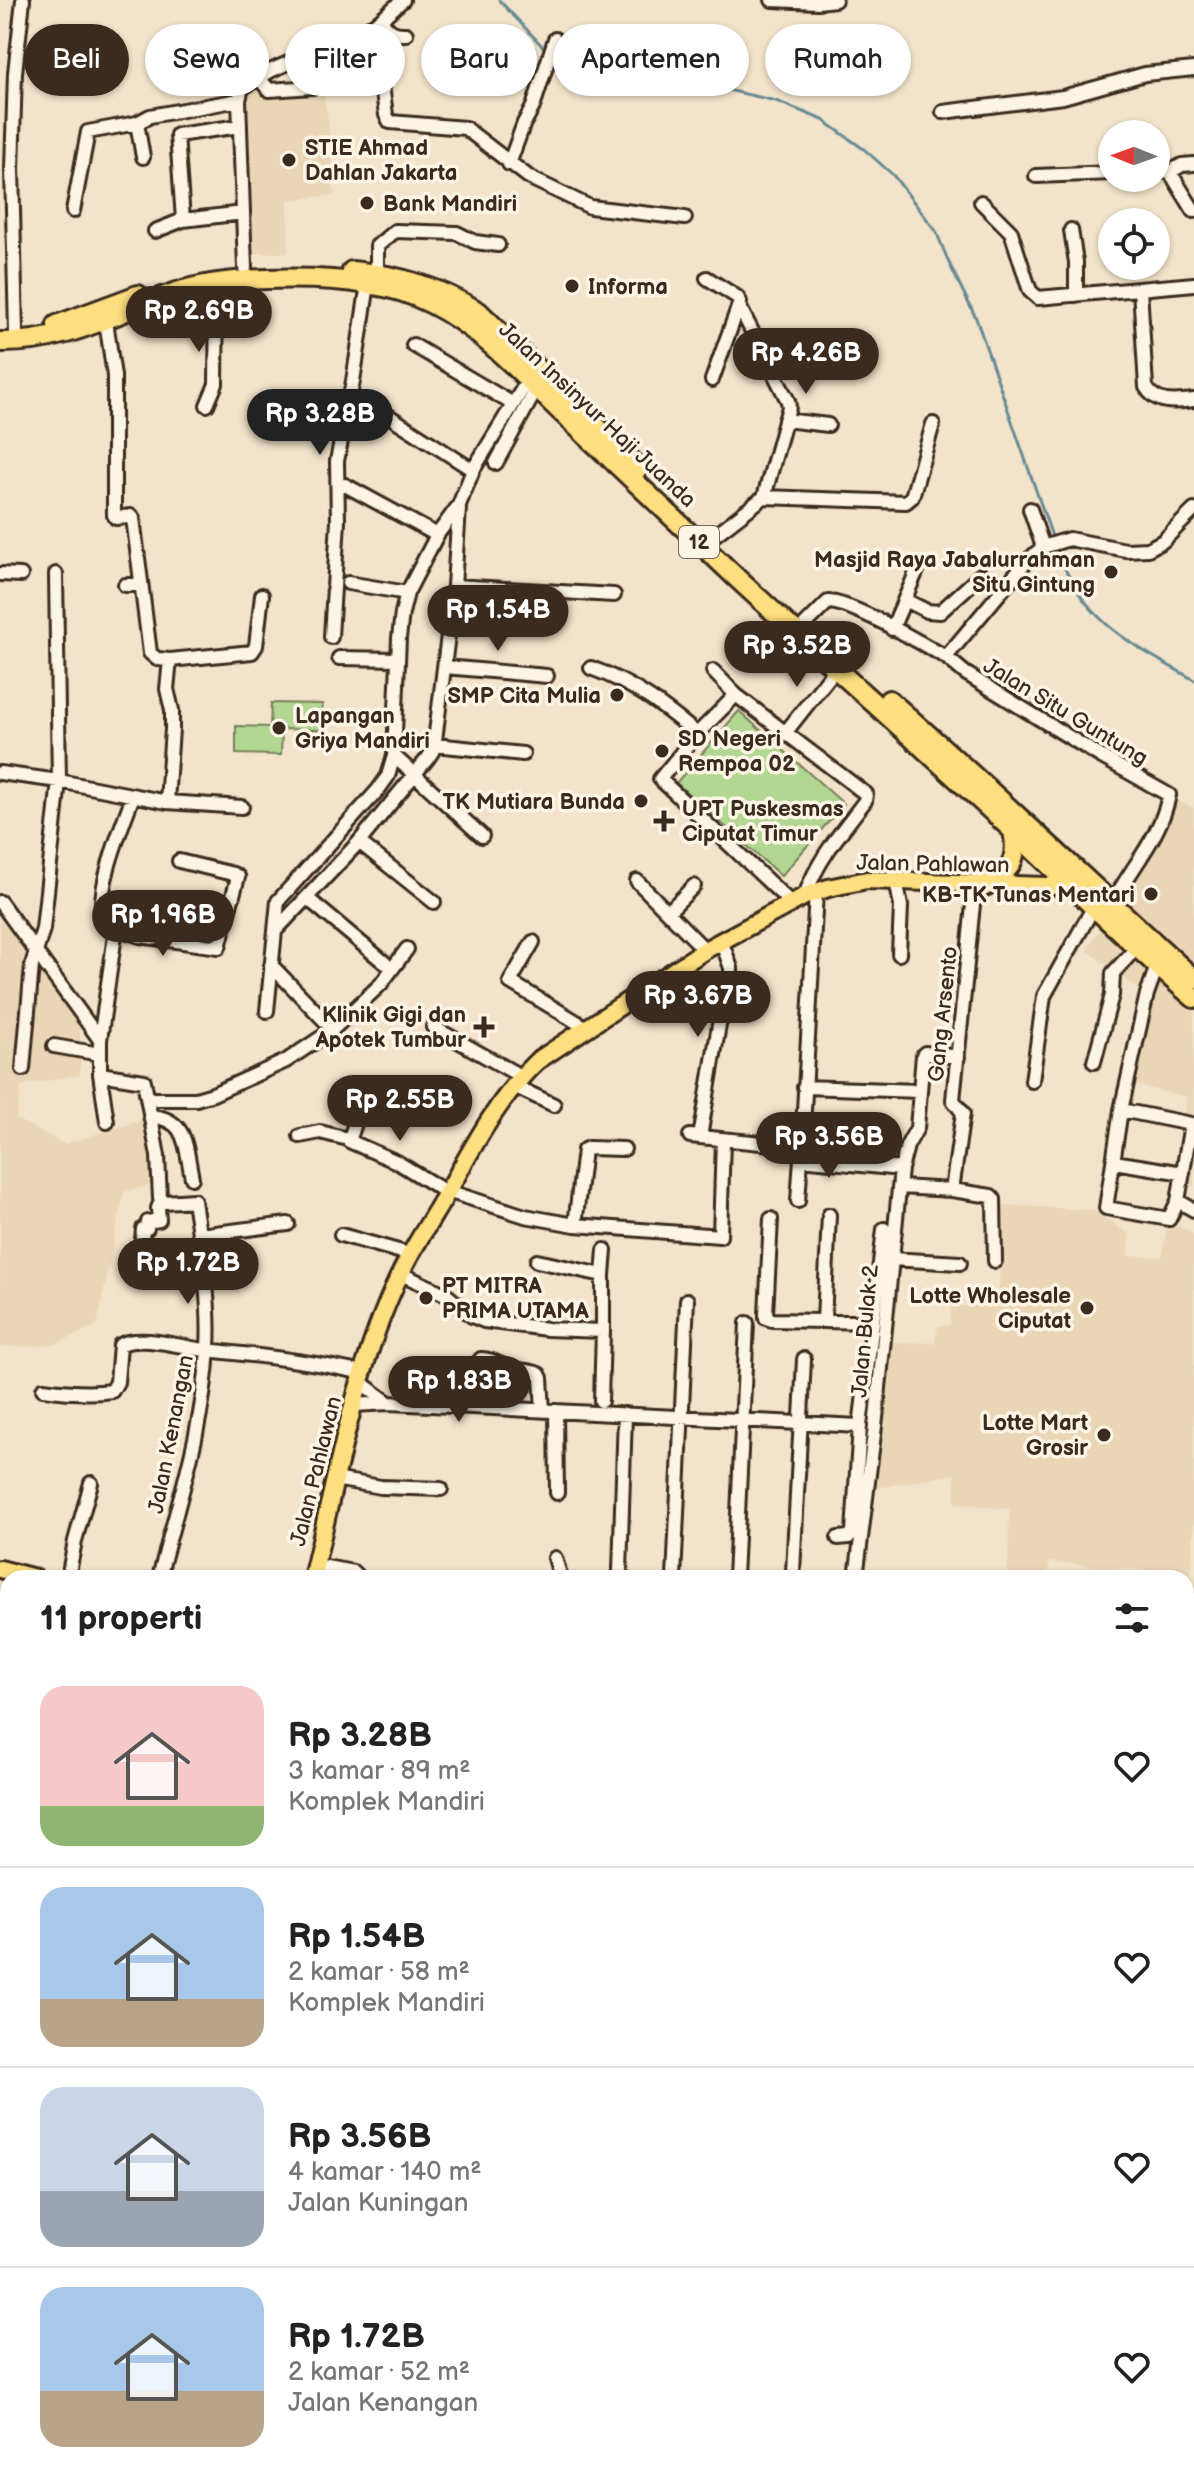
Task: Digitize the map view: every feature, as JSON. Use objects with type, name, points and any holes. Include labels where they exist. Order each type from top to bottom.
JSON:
[{"type":"highway","name":"Jalan Insinyur Haji Juanda","points":[[8,332],[62,323],[189,277],[245,268],[332,269],[372,278],[434,304],[473,331],[532,384],[740,581],[1013,830],[1076,882],[1112,904],[1194,979]]},
{"type":"highway","name":"Jalan Insinyur Haji Juanda","points":[[0,342],[50,338],[106,321],[168,295],[217,283],[372,278],[413,281],[479,312],[711,538],[1002,800],[1076,882],[1093,908],[1194,998]]},
{"type":"highway","points":[[980,885],[1003,875],[1011,864],[1016,846],[1013,830]]},
{"type":"main road","name":"Jalan Pahlawan","points":[[314,1570],[334,1479],[362,1377],[381,1319],[409,1254],[476,1141],[518,1082],[547,1052],[721,940],[804,897],[867,880],[980,885],[1076,882]]},
{"type":"street","points":[[8,332],[14,260],[15,73],[23,0]]},
{"type":"street","points":[[269,72],[377,22],[403,0]]},
{"type":"street","points":[[772,0],[835,0]]},
{"type":"street","points":[[377,22],[389,31],[406,34]]},
{"type":"street","points":[[377,22],[386,115],[390,122],[465,128],[530,178],[590,207],[685,218]]},
{"type":"street","points":[[509,164],[533,107],[553,45]]},
{"type":"street","points":[[943,112],[1063,97],[1145,74],[1194,69]]},
{"type":"street","points":[[240,96],[245,268]]},
{"type":"street","points":[[73,211],[87,134],[137,123],[150,116],[239,100]]},
{"type":"street","points":[[137,123],[143,157]]},
{"type":"street","points":[[183,220],[177,135],[240,126]]},
{"type":"street","points":[[1194,164],[1182,165],[1170,172],[1194,211]]},
{"type":"street","points":[[1036,176],[1098,174]]},
{"type":"street","points":[[981,202],[1011,232],[1033,295],[1045,298],[1194,284]]},
{"type":"street","points":[[155,231],[183,220],[243,213]]},
{"type":"street","points":[[1071,230],[1076,262],[1076,295]]},
{"type":"street","points":[[331,637],[338,521],[337,461],[377,246],[395,231],[457,233],[475,242],[498,245]]},
{"type":"street","points":[[0,260],[14,260]]},
{"type":"street","points":[[707,278],[740,302],[712,380]]},
{"type":"street","points":[[207,405],[216,384],[217,283]]},
{"type":"street","points":[[1140,289],[1146,387],[1154,398],[1194,400]]},
{"type":"street","points":[[711,538],[764,497],[789,407],[787,396],[740,308]]},
{"type":"street","points":[[106,321],[114,376],[114,515],[116,518],[133,517],[150,653],[157,659],[170,660],[252,652],[256,646],[262,595]]},
{"type":"street","points":[[413,345],[513,404]]},
{"type":"street","points":[[267,1011],[278,901],[388,776],[394,756],[398,659],[407,593],[437,535],[459,505],[473,470],[513,404],[532,384]]},
{"type":"street","points":[[496,463],[532,384]]},
{"type":"street","points":[[378,409],[473,470]]},
{"type":"street","points":[[785,420],[828,425]]},
{"type":"street","points":[[764,497],[906,502],[912,497],[933,424]]},
{"type":"street","points":[[345,485],[437,535]]},
{"type":"street","points":[[275,931],[359,842],[428,758],[435,745],[454,586],[459,505]]},
{"type":"street","points":[[1030,509],[1045,546]]},
{"type":"street","points":[[946,657],[1024,564],[1045,546],[1069,539],[1126,550],[1148,549],[1163,541],[1194,510]]},
{"type":"street","points":[[892,629],[918,568]]},
{"type":"street","points":[[0,574],[21,575]]},
{"type":"street","points":[[23,1069],[32,965],[43,929],[59,781],[56,574]]},
{"type":"street","points":[[905,600],[927,611],[940,612],[981,575]]},
{"type":"street","points":[[348,583],[407,593]]},
{"type":"street","points":[[125,585],[141,585]]},
{"type":"street","points":[[454,586],[614,595]]},
{"type":"street","name":"Jalan Situ Guntung","points":[[805,625],[828,602],[857,610],[946,657],[965,673],[1169,795],[1158,832],[1112,904]]},
{"type":"street","points":[[339,658],[398,659]]},
{"type":"street","points":[[167,802],[172,717],[167,685],[170,660]]},
{"type":"street","points":[[445,667],[547,676]]},
{"type":"street","points":[[785,733],[837,667]]},
{"type":"street","points":[[591,668],[652,697],[697,734]]},
{"type":"street","points":[[713,671],[736,695],[866,796],[828,849],[804,897],[804,1087],[798,1201]]},
{"type":"street","points":[[736,695],[660,775],[661,782],[804,897]]},
{"type":"street","points":[[435,745],[523,754]]},
{"type":"street","points":[[394,756],[482,836]]},
{"type":"street","points":[[0,773],[167,802],[242,807]]},
{"type":"street","points":[[133,796],[101,899],[104,919],[116,928],[140,936],[219,947],[238,877],[179,861]]},
{"type":"street","points":[[359,842],[434,902]]},
{"type":"street","points":[[896,880],[901,906],[899,954]]},
{"type":"street","points":[[637,881],[705,950]]},
{"type":"street","name":"Gang Arsento","points":[[952,1190],[963,1113],[953,1100],[980,885]]},
{"type":"street","points":[[668,912],[694,886]]},
{"type":"street","points":[[307,898],[385,963]]},
{"type":"street","points":[[0,902],[100,1047]]},
{"type":"street","points":[[1032,1081],[1044,996],[1093,908]]},
{"type":"street","points":[[107,1122],[100,1074],[100,1047],[116,928]]},
{"type":"street","points":[[721,940],[731,968],[731,987],[719,1025],[695,1136],[901,1169]]},
{"type":"street","points":[[533,942],[510,982],[585,1027]]},
{"type":"street","points":[[1094,1062],[1112,995],[1113,973],[1137,947]]},
{"type":"street","points":[[148,1099],[196,1099],[286,1061],[331,1031],[381,984],[407,949]]},
{"type":"street","points":[[271,965],[327,1023]]},
{"type":"street","points":[[1121,1110],[1191,1124],[1178,1201],[1169,1219],[1105,1206],[1121,1110],[1147,994],[1157,966]]},
{"type":"street","points":[[433,1027],[554,1105]]},
{"type":"street","points":[[54,1046],[100,1047]]},
{"type":"street","name":"Jalan Bulak 2","points":[[857,1570],[901,1169],[907,1146],[917,1128],[924,1053],[958,1057]]},
{"type":"street","points":[[100,1074],[141,1079],[145,1084],[158,1156],[161,1201],[159,1220],[148,1222],[147,1228],[143,1229],[141,1251]]},
{"type":"street","points":[[804,1087],[919,1091]]},
{"type":"street","points":[[348,1139],[361,1106],[391,1107]]},
{"type":"street","points":[[150,1116],[168,1119],[181,1131],[192,1178]]},
{"type":"street","points":[[300,1136],[320,1132],[348,1139],[397,1162],[447,1191],[525,1216],[575,1225],[720,1236],[723,1140]]},
{"type":"street","points":[[575,1225],[584,1150],[624,1149]]},
{"type":"street","points":[[1114,1162],[1183,1173]]},
{"type":"street","points":[[900,1187],[987,1194],[994,1199],[995,1261]]},
{"type":"street","name":"Jalan Kenangan","points":[[161,1201],[194,1200],[205,1279],[208,1350],[200,1412],[161,1570]]},
{"type":"street","points":[[1178,1201],[1194,1210]]},
{"type":"street","points":[[824,1321],[829,1215]]},
{"type":"street","points":[[771,1219],[766,1318],[873,1322]]},
{"type":"street","points":[[199,1235],[288,1224]]},
{"type":"street","points":[[838,1538],[849,1537],[853,1532],[860,1426],[884,1229]]},
{"type":"street","points":[[341,1235],[409,1254]]},
{"type":"street","points":[[601,1401],[605,1250]]},
{"type":"street","points":[[891,1259],[960,1263]]},
{"type":"street","points":[[537,1261],[603,1275]]},
{"type":"street","points":[[401,1274],[445,1294],[472,1316],[484,1321],[547,1329],[603,1331]]},
{"type":"street","points":[[674,1570],[687,1300]]},
{"type":"street","points":[[735,1570],[747,1323]]},
{"type":"street","points":[[43,1389],[76,1394],[112,1391],[117,1382],[120,1345],[146,1341],[264,1356],[362,1377],[389,1403]]},
{"type":"street","points":[[793,1570],[804,1359]]},
{"type":"street","points":[[507,1367],[539,1374],[541,1378],[549,1411],[557,1493]]},
{"type":"street","points":[[354,1405],[389,1403],[860,1426]]},
{"type":"street","points":[[620,1570],[625,1414]]},
{"type":"street","points":[[334,1479],[381,1487],[441,1489]]},
{"type":"street","points":[[70,1570],[91,1483]]},
{"type":"street","points":[[555,1558],[559,1570]]},
{"type":"shaded area","name":"STIE Ahmad Dahlan Jakarta","points":[[285,81],[285,96],[324,96],[334,195],[288,200],[288,253],[247,253],[245,96],[269,96],[269,84]]},
{"type":"shaded area","points":[[1175,800],[1194,808],[1194,1187],[1174,1176],[1187,1097],[1124,1083],[1125,1062],[1144,994],[1087,950]]},
{"type":"shaded area","points":[[0,905],[58,981],[80,1030],[80,1075],[22,1085],[16,1119],[64,1144],[152,1117],[155,1184],[124,1192],[97,1325],[53,1345],[0,1347]]},
{"type":"shaded area","points":[[1003,1205],[1093,1210],[1129,1234],[1128,1256],[1162,1257],[1168,1221],[1194,1234],[1194,1529],[1191,1570],[1049,1562],[1048,1570],[1008,1570],[1009,1509],[955,1503],[955,1474],[865,1490],[875,1342],[935,1343],[938,1326],[950,1325],[951,1306],[998,1306]]},
{"type":"green space","name":"Lapangan Griya Mandiri","points":[[271,703],[322,704],[321,730],[282,729],[281,755],[236,754],[236,726],[270,727]]},
{"type":"green space","points":[[739,711],[844,804],[781,876],[676,783]]},
{"type":"waterway","points":[[499,0],[547,51]]},
{"type":"waterway","points":[[749,95],[776,101],[823,120],[865,150],[893,175],[936,231],[976,318],[1054,542]]},
{"type":"waterway","points":[[1057,549],[1080,595],[1095,613],[1130,642],[1194,680]]},
{"type":"place","name":"STIE Ahmad Dahlan Jakarta","points":[[289,160]]},
{"type":"place","name":"Bank Mandiri","points":[[367,203]]},
{"type":"place","name":"Informa","points":[[572,286]]},
{"type":"place","name":"Masjid Raya Jabalurrahman Situ Gintung","points":[[1111,572]]},
{"type":"place","name":"SMP Cita Mulia","points":[[617,695]]},
{"type":"place","name":"Lapangan Griya Mandiri","points":[[279,728]]},
{"type":"place","name":"SD Negeri Rempoa 02","points":[[662,751]]},
{"type":"place","name":"TK Mutiara Bunda","points":[[641,801]]},
{"type":"place","name":"UPT Puskesmas Ciputat Timur","points":[[664,821]]},
{"type":"place","name":"KB-TK Tunas Mentari","points":[[1151,894]]},
{"type":"place","name":"Klinik Gigi dan Apotek Tumbur","points":[[484,1027]]},
{"type":"place","name":"PT MITRA PRIMA UTAMA","points":[[426,1298]]},
{"type":"place","name":"Lotte Wholesale Ciputat","points":[[1087,1308]]},
{"type":"place","name":"Lotte Mart Grosir","points":[[1104,1435]]}]
